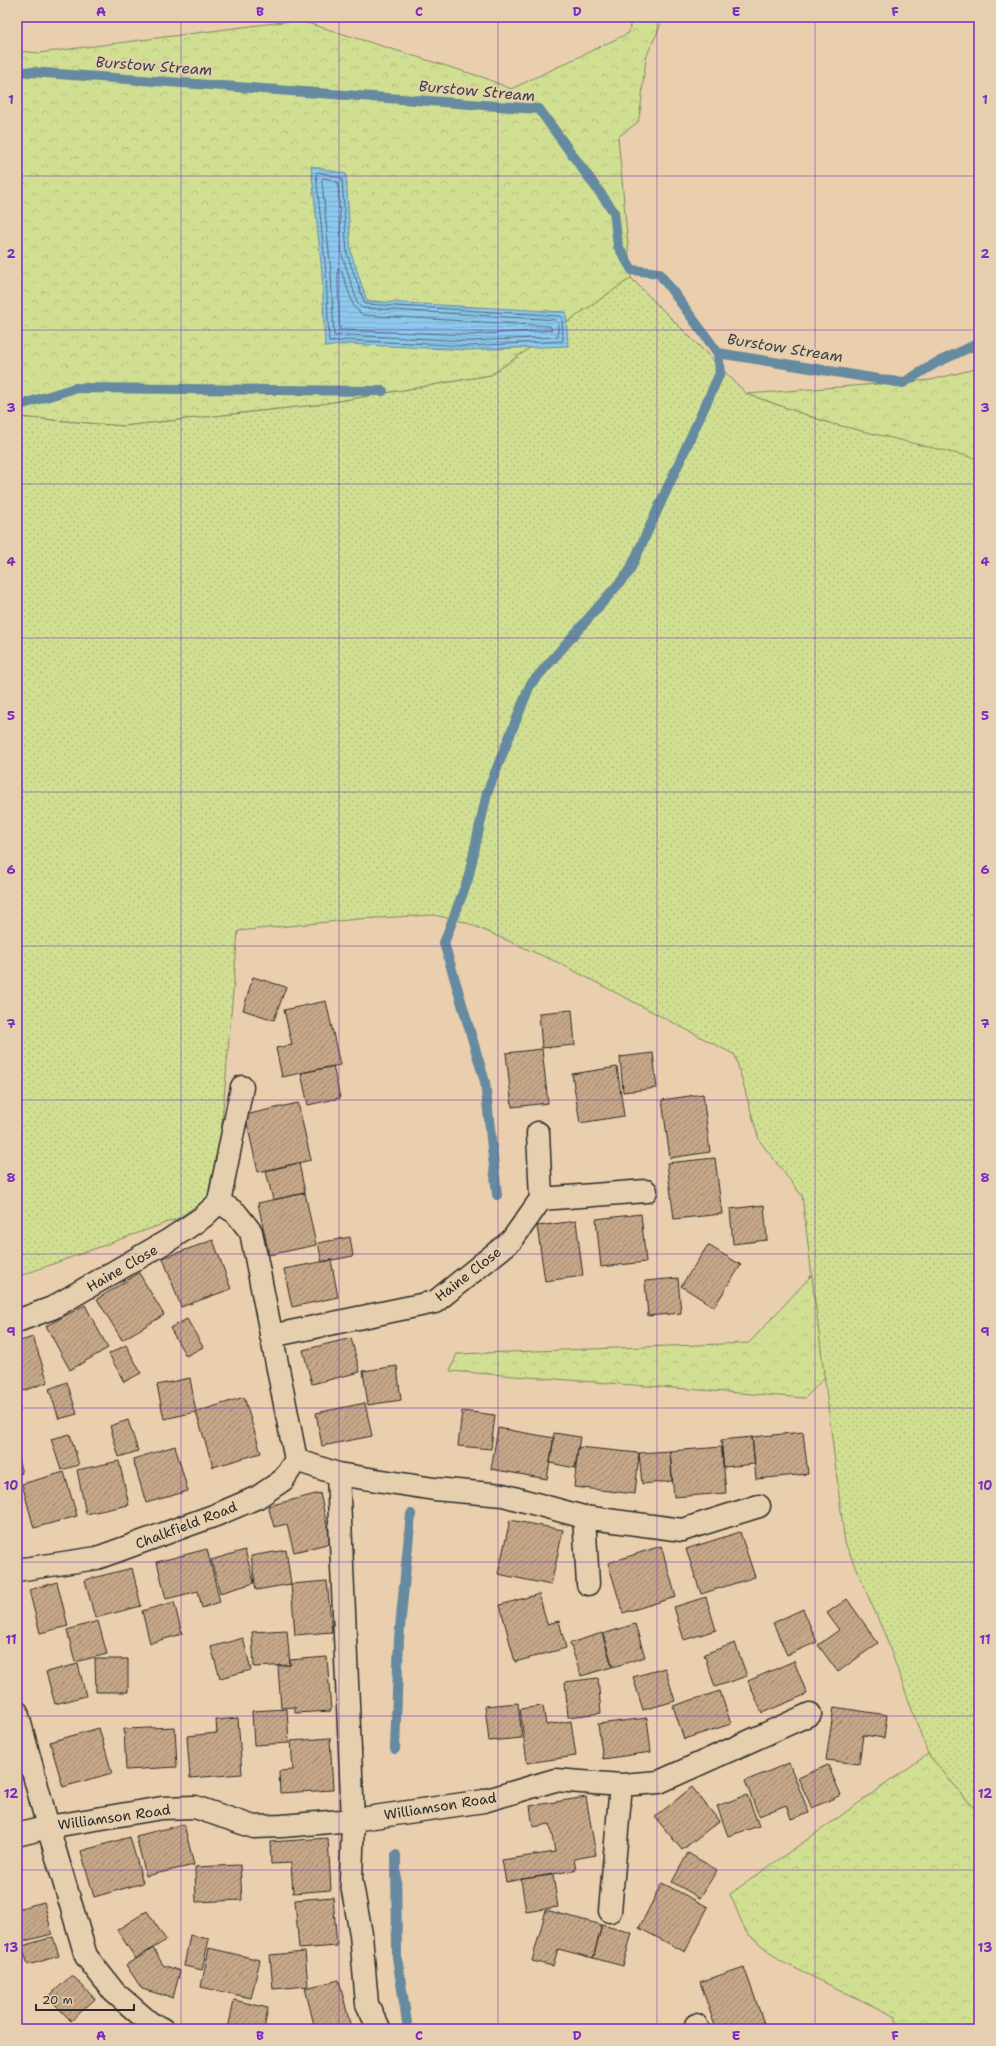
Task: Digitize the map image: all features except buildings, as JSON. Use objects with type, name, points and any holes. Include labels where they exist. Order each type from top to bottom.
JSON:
[{"type":"street","points":[[242,1087],[219,1202],[236,1213],[251,1232],[296,1460],[338,1474],[434,1488],[502,1495],[584,1517],[682,1530],[759,1506]]},
{"type":"street","points":[[538,1133],[541,1199],[646,1191]]},
{"type":"street","name":"Haine Close","points":[[271,1336],[435,1302],[512,1240],[541,1199]]},
{"type":"street","name":"Haine Close","points":[[17,1321],[52,1308],[162,1244],[203,1217],[219,1202]]},
{"type":"street","name":"Chalkfield Road","points":[[17,1570],[97,1558],[216,1515],[258,1497],[283,1480],[296,1460]]},
{"type":"street","points":[[338,1474],[353,1820],[351,1880],[361,1934],[367,2004],[379,2029]]},
{"type":"street","points":[[584,1517],[588,1584]]},
{"type":"street","points":[[17,1712],[48,1827],[86,1956],[114,1992],[150,2023],[162,2029]]},
{"type":"street","name":"Williamson Road","points":[[17,1835],[48,1827],[162,1808],[195,1807],[254,1827],[353,1820],[484,1801],[554,1780],[622,1785],[659,1782],[810,1714]]},
{"type":"street","points":[[610,1911],[622,1785]]},
{"type":"green space","points":[[631,17],[662,17],[646,60],[638,122],[618,137],[631,278],[491,375],[316,405],[123,426],[17,417],[17,51],[39,53],[298,20],[485,78],[511,89],[629,33]]},
{"type":"green space","points":[[631,278],[747,394],[829,423],[979,459],[979,1814],[928,1754],[885,1635],[845,1543],[802,1196],[759,1140],[735,1055],[559,963],[465,922],[434,915],[358,919],[238,931],[221,1134],[207,1198],[179,1218],[17,1277],[17,417],[123,426],[316,405],[491,375]]},
{"type":"green space","points":[[979,368],[979,503],[829,423],[747,394],[931,380]]},
{"type":"green space","points":[[979,1094],[979,1218],[805,1398],[450,1371],[457,1354],[749,1343]]},
{"type":"green space","points":[[928,1754],[979,1814],[979,2029],[896,2029],[896,2017],[780,1961],[746,1932],[730,1894]]},
{"type":"water","points":[[311,166],[346,174],[351,253],[367,301],[566,312],[568,346],[468,350],[348,344],[325,347],[322,273]]},
{"type":"waterway","name":"Burstow Stream","points":[[17,71],[539,109],[614,212],[618,246],[632,270],[659,273],[718,353],[903,383],[936,363],[979,343]]},
{"type":"waterway","points":[[497,1195],[485,1082],[444,943],[468,879],[487,793],[530,685],[629,572],[720,373],[718,353]]},
{"type":"waterway","points":[[17,406],[75,388],[383,391]]},
{"type":"waterway","points":[[395,1749],[399,1638],[411,1514]]},
{"type":"waterway","points":[[396,1855],[397,1957],[408,2029]]}]
